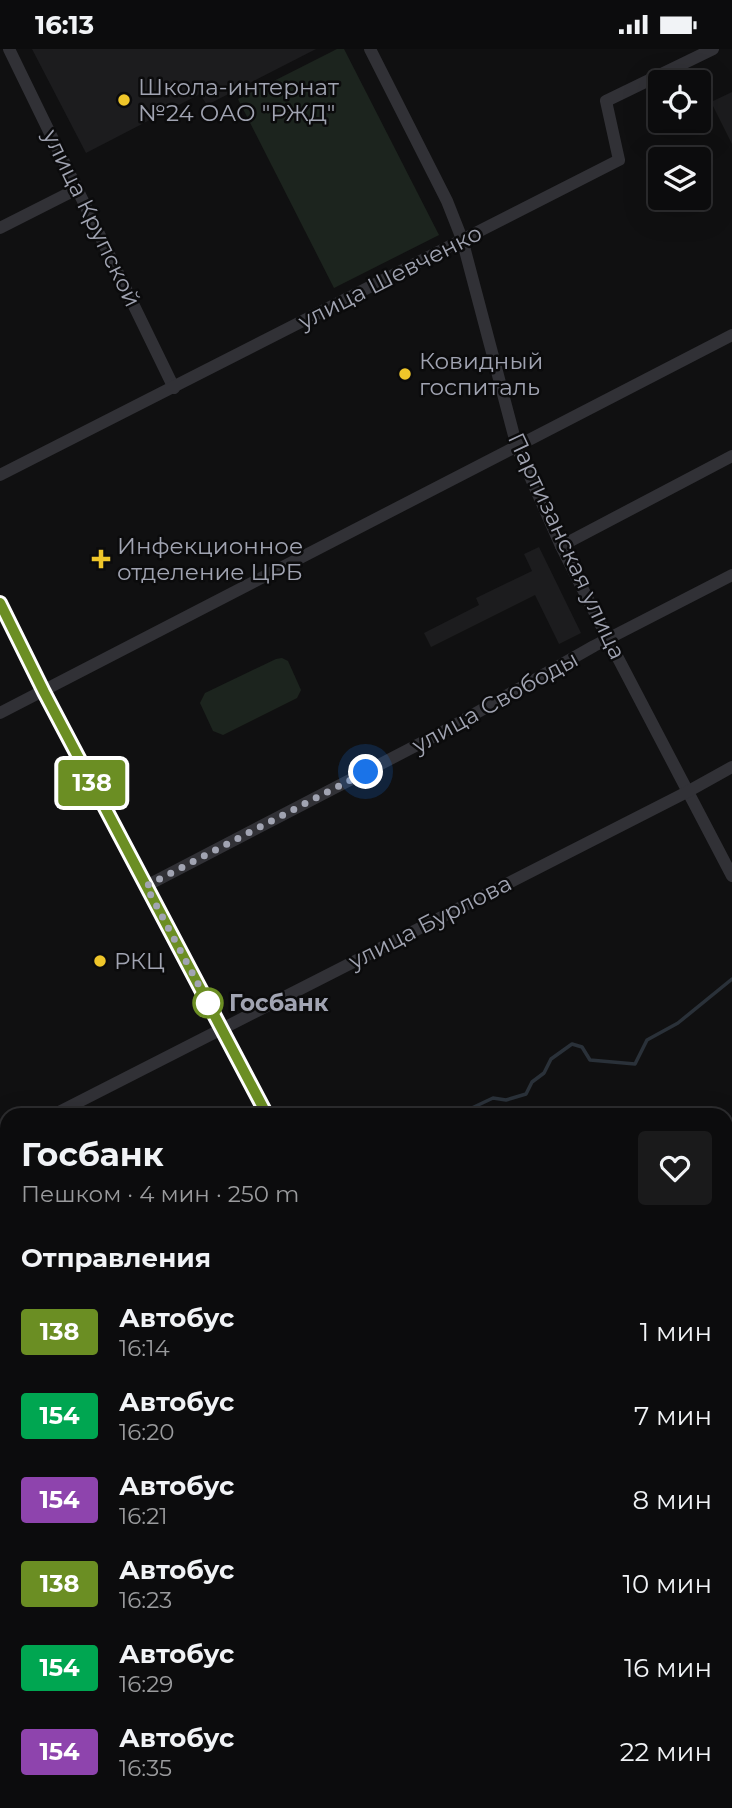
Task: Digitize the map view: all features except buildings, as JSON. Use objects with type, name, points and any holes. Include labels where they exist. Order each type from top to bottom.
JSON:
[{"type":"street","name":"улица Крупской","points":[[9,49],[174,388]]},
{"type":"street","name":"Партизанская улица","points":[[370,49],[447,201],[462,239],[517,447],[561,545],[608,639],[732,876]]},
{"type":"street","name":"улица Шевченко","points":[[0,475],[619,160],[606,101],[713,49]]},
{"type":"street","points":[[0,228],[77,189]]},
{"type":"street","points":[[0,713],[732,335]]},
{"type":"street","points":[[561,545],[732,456]]},
{"type":"street","name":"улица Свободы","points":[[146,886],[448,729],[608,639],[732,575]]},
{"type":"street","points":[[0,603],[44,692],[263,1108]]},
{"type":"street","name":"улица Бурлова","points":[[67,1108],[732,767]]},
{"type":"shaded area","name":"Школа-интернат №24 ОАО \"РЖД\"","points":[[32,49],[316,49],[207,105],[200,94],[86,153]]},
{"type":"shaded area","points":[[337,49],[344,49],[439,235],[334,288],[238,99]]},
{"type":"shaded area","points":[[732,92],[732,144],[711,102]]},
{"type":"shaded area","points":[[539,547],[581,633],[559,644],[535,595],[431,647],[424,633],[479,605],[476,598],[532,571],[524,554]]},
{"type":"shaded area","points":[[282,658],[288,661],[301,690],[297,698],[223,735],[213,731],[200,703],[205,693]]},
{"type":"waterway","points":[[472,1108],[493,1098],[506,1100],[526,1094],[532,1082],[544,1073],[551,1059],[572,1044],[582,1047],[590,1060],[635,1064],[647,1040],[678,1023],[732,979]]},
{"type":"bus line","name":"138","points":[[0,603],[44,692],[263,1108]]},
{"type":"place","name":"Школа-интернат №24 ОАО \"РЖД\"","points":[[124,100]]},
{"type":"place","name":"Ковидный госпиталь","points":[[405,374]]},
{"type":"place","name":"Инфекционное отделение ЦРБ","points":[[101,559]]},
{"type":"place","name":"РКЦ","points":[[100,961]]},
{"type":"place","name":"Госбанк","points":[[208,1003]]},
{"type":"route","points":[[208,1003],[212,1010],[146,886],[366,772]]}]
